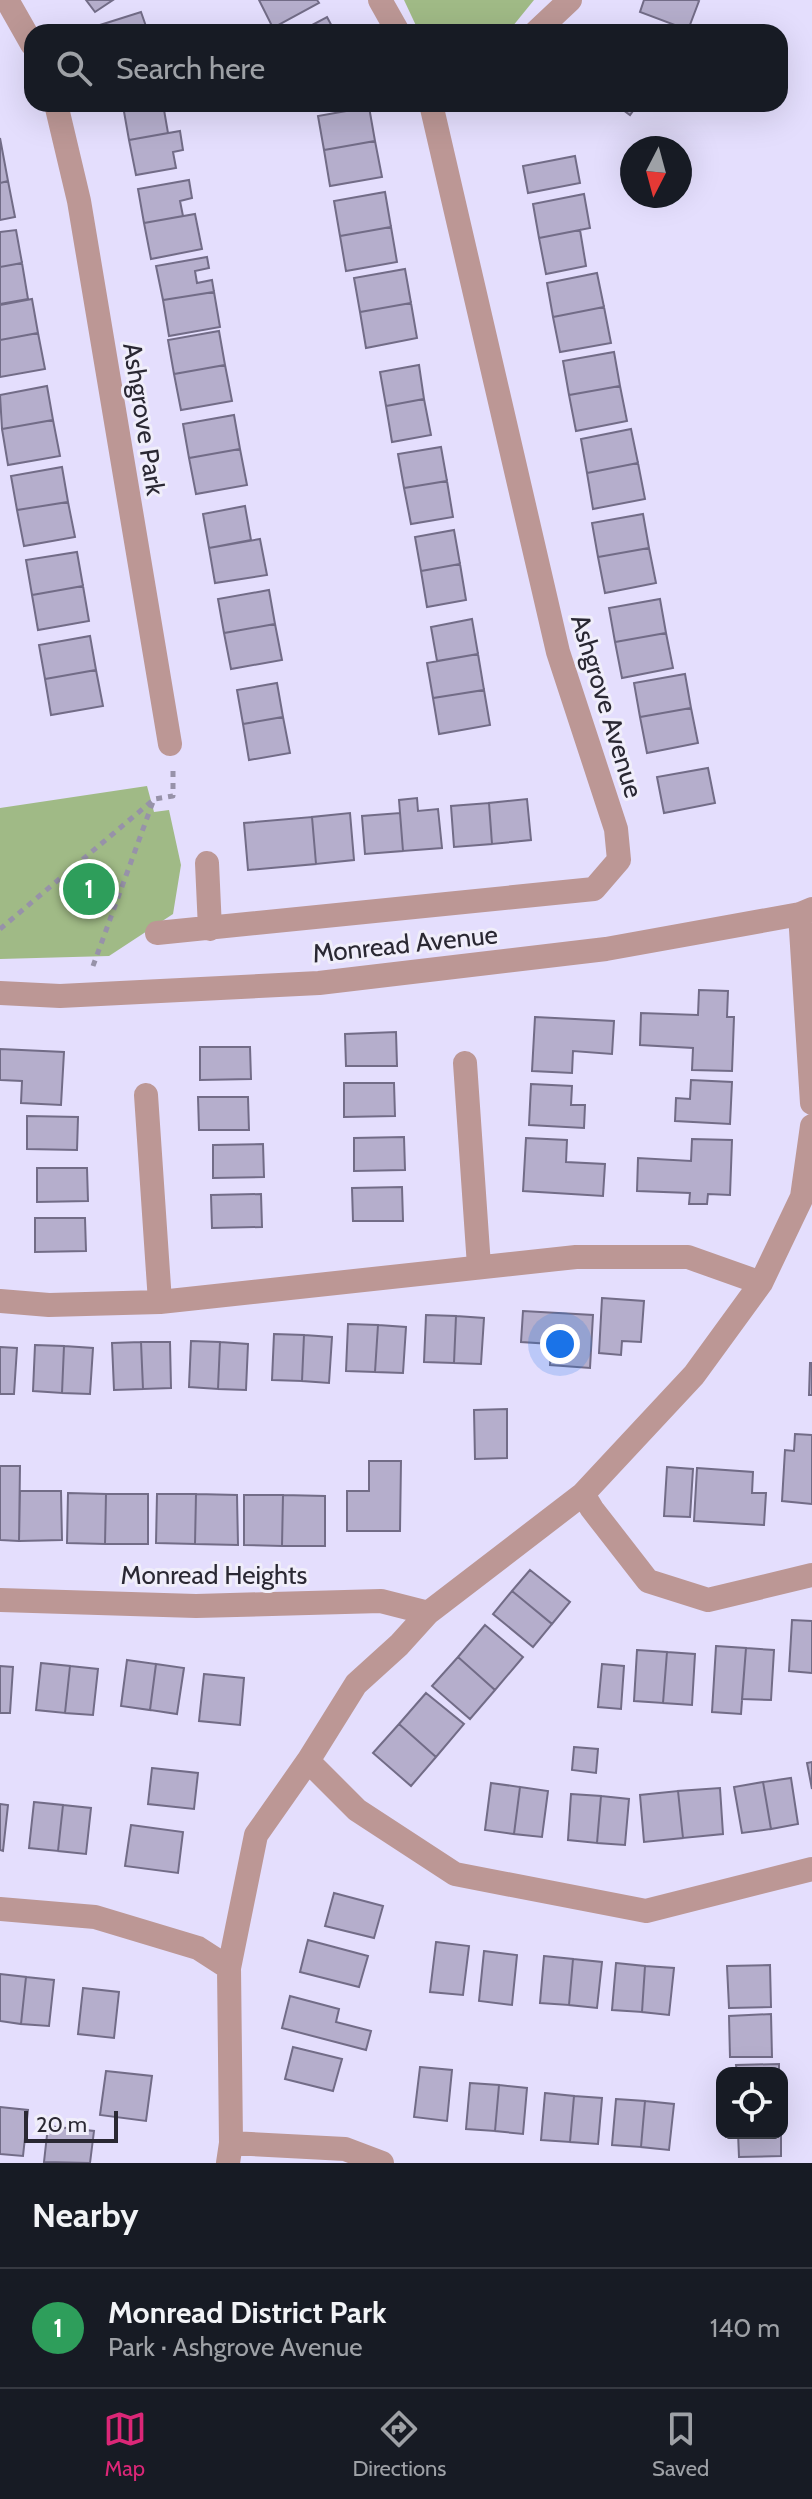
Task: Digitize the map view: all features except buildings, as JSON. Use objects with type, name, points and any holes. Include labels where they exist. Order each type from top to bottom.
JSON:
[{"type":"street","points":[[7,0],[24,30]]},
{"type":"street","points":[[380,0],[394,24]]},
{"type":"street","points":[[544,24],[570,0]]},
{"type":"street","name":"Ashgrove Park","points":[[58,112],[79,201],[170,744]]},
{"type":"street","name":"Ashgrove Avenue","points":[[157,933],[594,889],[619,860],[616,829],[558,652],[433,112]]},
{"type":"street","points":[[207,863],[210,929]]},
{"type":"street","points":[[806,912],[812,1103]]},
{"type":"street","name":"Monread Avenue","points":[[0,993],[60,996],[319,983],[606,949],[806,912]]},
{"type":"street","points":[[465,1063],[479,1266]]},
{"type":"street","points":[[146,1095],[160,1302]]},
{"type":"street","points":[[382,2163],[345,2149],[230,2153],[229,1968],[256,1835],[308,1761],[356,1684],[399,1645],[428,1613],[583,1494],[694,1375],[761,1283],[802,1197],[812,1126]]},
{"type":"street","points":[[0,1301],[49,1305],[160,1302],[576,1257],[688,1257],[761,1283]]},
{"type":"street","points":[[583,1494],[648,1581],[708,1600],[812,1575]]},
{"type":"street","name":"Monread Heights","points":[[0,1600],[196,1606],[381,1601],[428,1613]]},
{"type":"street","points":[[308,1761],[357,1810],[455,1874],[646,1911],[812,1869]]},
{"type":"street","points":[[0,1909],[95,1917],[198,1948],[229,1968]]},
{"type":"path","points":[[0,929],[154,799],[173,796]]},
{"type":"path","points":[[93,966],[154,799]]},
{"type":"green space","points":[[404,0],[534,0],[514,24],[415,24]]},
{"type":"green space","points":[[147,786],[154,812],[169,810],[181,865],[173,914],[109,956],[0,959],[0,808]]},
{"type":"place","name":"Monread District Park","points":[[89,889]]}]
